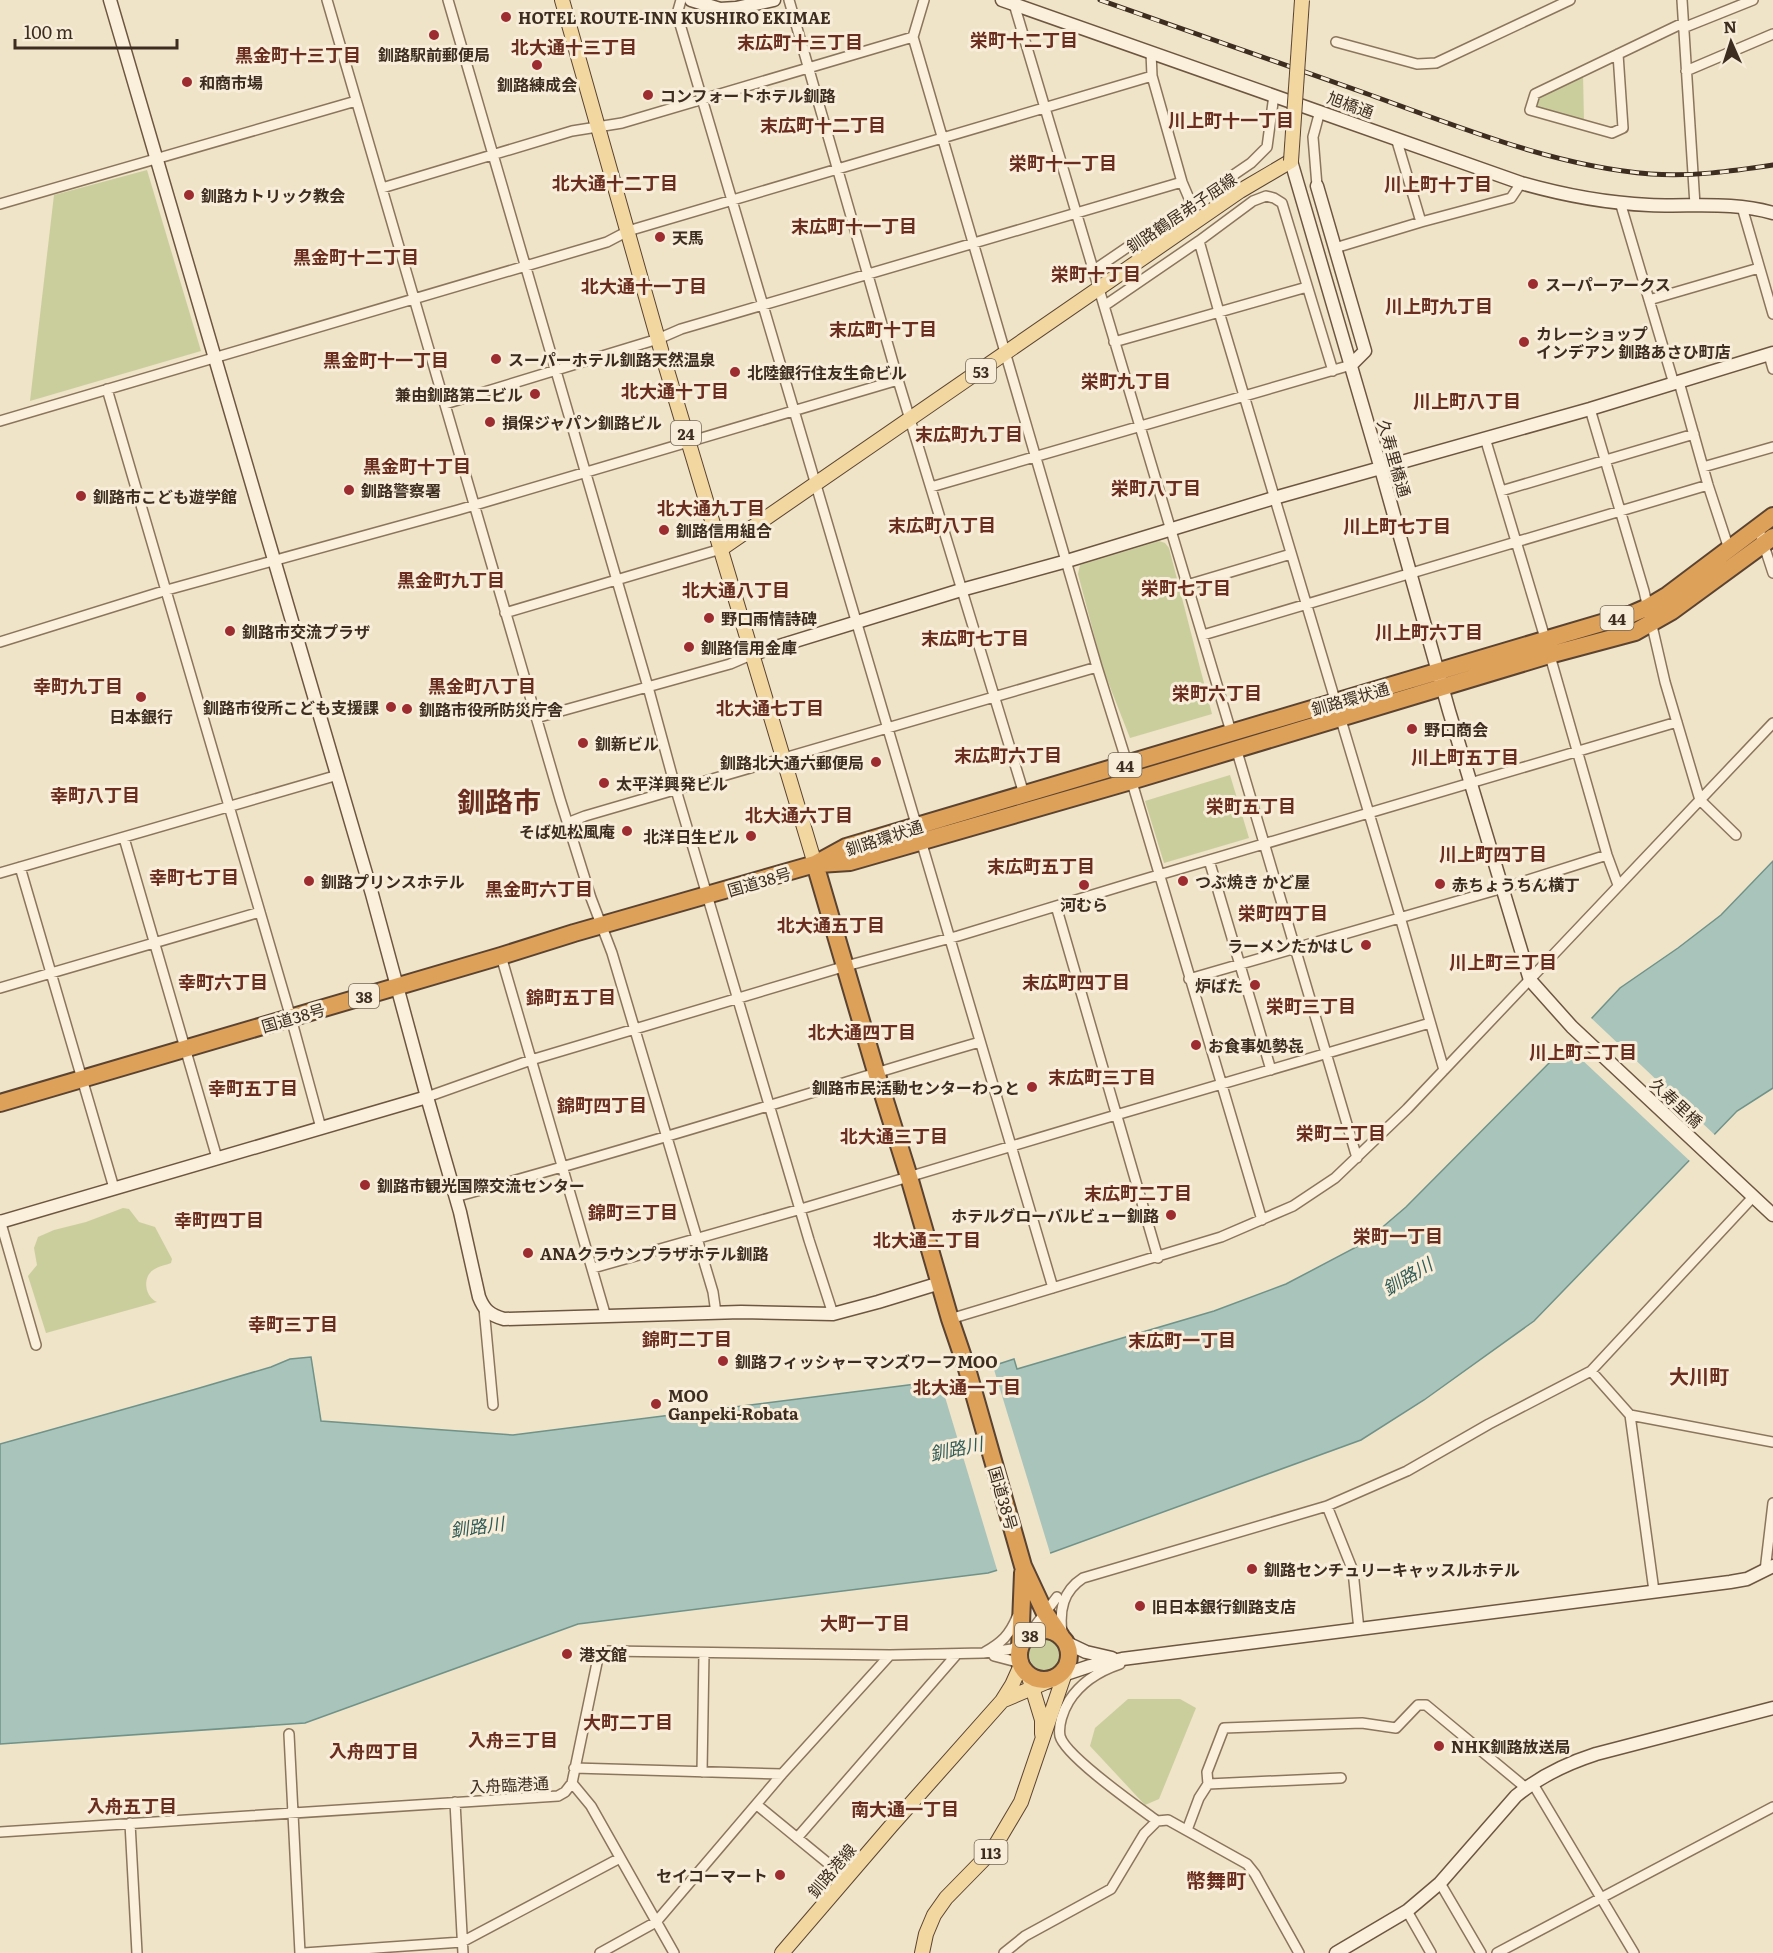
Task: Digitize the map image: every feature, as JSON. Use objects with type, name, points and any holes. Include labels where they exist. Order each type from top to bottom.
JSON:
[{"type":"highway","name":"釧路環状通","points":[[815,864],[850,862],[1024,794],[1127,764],[1234,741],[1547,647],[1648,607],[1668,595],[1773,516]]},
{"type":"highway","name":"釧路環状通","points":[[1547,647],[1635,632],[1651,625],[1768,540]]},
{"type":"highway","name":"釧路環状通","points":[[920,834],[1131,781],[1234,741]]},
{"type":"highway","name":"国道38号","points":[[0,1102],[815,864],[950,1319],[967,1369],[1023,1566],[1044,1611],[1069,1650],[1061,1673]]},
{"type":"highway","name":"国道38号","points":[[1023,1566],[1024,1658]]},
{"type":"highway","name":"38","points":[[1024,1658],[1032,1633],[1047,1630],[1063,1639]]},
{"type":"highway","points":[[1024,1658],[1042,1680],[1061,1673]]},
{"type":"main road","name":"24","points":[[562,0],[658,339],[815,864]]},
{"type":"main road","points":[[1291,161],[1302,0]]},
{"type":"main road","name":"釧路鶴居弟子屈線","points":[[721,549],[1240,191],[1291,161]]},
{"type":"main road","name":"釧路港線","points":[[1002,1701],[1024,1658]]},
{"type":"main road","name":"釧路港線","points":[[783,1953],[1002,1701],[1012,1686],[1024,1658]]},
{"type":"main road","name":"113","points":[[1024,1658],[1042,1720],[1042,1739]]},
{"type":"main road","name":"113","points":[[922,1953],[926,1934],[934,1915],[946,1898],[992,1851],[1013,1817],[1030,1779],[1061,1673]]},
{"type":"street","points":[[110,0],[276,561],[398,987],[455,1197],[479,1297],[484,1308],[493,1405]]},
{"type":"street","points":[[327,0],[567,823],[612,953],[714,1296],[716,1313]]},
{"type":"street","points":[[448,0],[676,789],[834,1314]]},
{"type":"street","points":[[681,0],[677,14],[1053,1288]]},
{"type":"street","points":[[691,0],[720,9],[774,0]]},
{"type":"street","points":[[789,0],[898,380],[1024,794]]},
{"type":"street","points":[[924,0],[913,37],[1189,979],[1262,1220]]},
{"type":"street","points":[[1336,42],[1416,64],[1436,63],[1570,0]]},
{"type":"street","points":[[1682,0],[1695,205]]},
{"type":"street","points":[[1618,54],[1623,128],[1612,132],[1530,110],[1535,94],[1618,54],[1683,25],[1753,0]]},
{"type":"street","points":[[1008,2],[1046,109],[1357,1158]]},
{"type":"street","name":"旭橋通","points":[[1008,2],[1521,183],[1553,192],[1649,205],[1742,207],[1773,213]]},
{"type":"street","points":[[1686,71],[1773,34]]},
{"type":"street","points":[[382,188],[572,131],[622,123],[913,37]]},
{"type":"street","points":[[1151,52],[1152,76],[1182,182],[1191,203]]},
{"type":"street","points":[[0,421],[607,242],[628,231],[1152,76]]},
{"type":"street","points":[[1094,270],[1251,163],[1267,147],[1274,95]]},
{"type":"street","points":[[0,204],[356,101]]},
{"type":"street","points":[[931,487],[1352,365],[1365,351],[1317,186],[1313,137],[1320,111]]},
{"type":"street","points":[[1396,138],[1420,222]]},
{"type":"street","name":"久寿里橋通","points":[[1291,161],[1352,365],[1440,679],[1530,980],[1572,1027]]},
{"type":"street","points":[[445,404],[681,330],[1182,182]]},
{"type":"street","points":[[1335,248],[1510,198],[1521,183]]},
{"type":"street","points":[[1104,306],[1253,201],[1266,196],[1274,198],[1282,203],[1333,371]]},
{"type":"street","points":[[1620,202],[1649,300],[1735,565]]},
{"type":"street","points":[[1742,207],[1773,314]]},
{"type":"street","points":[[1199,241],[1444,1070]]},
{"type":"street","points":[[1649,300],[1759,268]]},
{"type":"street","points":[[1114,342],[1307,286]]},
{"type":"street","points":[[536,718],[730,664],[753,654],[857,622],[1274,498],[1590,409],[1771,354],[1773,369]]},
{"type":"street","points":[[0,642],[167,590],[474,505],[898,380]]},
{"type":"street","points":[[107,389],[321,1128]]},
{"type":"street","points":[[1590,409],[1648,607],[1677,722],[1700,800],[1736,835]]},
{"type":"street","points":[[1501,491],[1694,434]]},
{"type":"street","points":[[1485,438],[1607,855],[1618,885]]},
{"type":"street","points":[[1703,467],[1773,447]]},
{"type":"street","points":[[1203,635],[1708,485]]},
{"type":"street","points":[[1758,527],[1768,540],[1773,573]]},
{"type":"street","points":[[505,613],[616,582],[721,549]]},
{"type":"street","points":[[1187,585],[1291,554]]},
{"type":"street","points":[[567,823],[676,789],[1097,667]]},
{"type":"street","points":[[36,1345],[0,1221],[427,1097],[531,1060],[846,966],[949,939],[1159,874],[1677,722]]},
{"type":"street","points":[[950,1319],[1158,1258],[1221,1237],[1293,1206],[1335,1178],[1444,1070],[1773,723]]},
{"type":"street","points":[[0,873],[338,775]]},
{"type":"street","points":[[124,838],[217,1158]]},
{"type":"street","points":[[1189,979],[1503,888],[1607,855]]},
{"type":"street","points":[[1209,860],[1271,1070]]},
{"type":"street","points":[[20,867],[114,1188]]},
{"type":"street","points":[[1056,906],[1158,1258]]},
{"type":"street","points":[[0,988],[260,912]]},
{"type":"street","points":[[501,956],[606,1317]]},
{"type":"street","points":[[593,1268],[801,1209],[1430,1023]]},
{"type":"street","name":"久寿里橋","points":[[1572,1027],[1753,1197]]},
{"type":"street","points":[[455,1197],[980,1042]]},
{"type":"street","points":[[1122,1659],[1092,1654],[1063,1639],[1061,1606],[1075,1583],[1083,1578],[1327,1506],[1407,1471],[1489,1424],[1591,1371],[1753,1197],[1773,1215]]},
{"type":"street","points":[[484,1308],[504,1320],[716,1313],[834,1314],[940,1283]]},
{"type":"street","points":[[1591,1371],[1630,1415],[1654,1591]]},
{"type":"street","points":[[1630,1415],[1773,1442]]},
{"type":"street","points":[[1061,1673],[1142,1656],[1747,1579],[1769,1569],[1773,1503]]},
{"type":"street","points":[[1327,1506],[1353,1570],[1359,1630]]},
{"type":"street","points":[[1031,1586],[1040,1593],[1057,1597]]},
{"type":"street","points":[[1024,1658],[1044,1611],[1057,1597],[1068,1592]]},
{"type":"street","points":[[983,1653],[1008,1636],[1022,1601]]},
{"type":"street","name":"入舟臨港通","points":[[0,1832],[558,1796],[566,1792],[572,1783],[598,1658],[608,1651],[890,1655],[983,1653]]},
{"type":"street","points":[[983,1653],[1002,1652],[1024,1658]]},
{"type":"street","points":[[702,1772],[704,1653]]},
{"type":"street","points":[[983,1653],[1024,1658]]},
{"type":"street","points":[[797,1838],[957,1654]]},
{"type":"street","points":[[600,1953],[656,1922],[782,1774],[890,1655]]},
{"type":"street","points":[[1142,1656],[1112,1666],[1091,1677],[1075,1692],[1061,1720],[1060,1737],[1069,1750],[1157,1821]]},
{"type":"street","points":[[1187,1830],[1199,1798],[1208,1784],[1207,1772],[1224,1728],[1362,1723],[1396,1728],[1418,1705],[1426,1705],[1530,1786],[1634,1953]]},
{"type":"street","points":[[1336,1953],[1407,1911],[1440,1883],[1516,1796],[1572,1762],[1773,1708]]},
{"type":"street","points":[[289,1734],[302,1953],[462,1942],[620,1858]]},
{"type":"street","points":[[574,1768],[782,1774]]},
{"type":"street","points":[[1208,1784],[1341,1778]]},
{"type":"street","points":[[572,1783],[591,1806],[674,1953]]},
{"type":"street","points":[[455,1802],[463,1953]]},
{"type":"street","points":[[757,1805],[846,1878]]},
{"type":"street","points":[[1497,1953],[1773,1807]]},
{"type":"street","points":[[1004,1953],[1025,1936],[1112,1888],[1144,1834],[1157,1821],[1168,1820],[1247,1864],[1255,1874],[1299,1953]]},
{"type":"street","points":[[130,1823],[137,1953]]},
{"type":"street","points":[[1440,1883],[1481,1953]]},
{"type":"street","points":[[1407,1911],[1431,1953]]},
{"type":"green space","points":[[1583,74],[1584,122],[1534,108],[1538,96]]},
{"type":"green space","points":[[147,170],[201,351],[30,401],[54,195]]},
{"type":"green space","points":[[1159,541],[1165,543],[1169,548],[1212,714],[1130,738],[1103,669],[1078,574],[1080,565]]},
{"type":"green space","points":[[1230,775],[1249,838],[1164,863],[1145,801]]},
{"type":"green space","points":[[123,1208],[129,1209],[139,1222],[155,1227],[172,1259],[171,1263],[153,1270],[147,1278],[148,1292],[157,1302],[46,1333],[28,1276],[37,1265],[34,1248],[38,1237]]},
{"type":"green space","points":[[1046,1637],[1058,1642],[1063,1654],[1058,1666],[1046,1671],[1034,1666],[1029,1654],[1034,1642]]},
{"type":"green space","points":[[1128,1699],[1180,1699],[1196,1708],[1159,1799],[1145,1805],[1090,1746],[1095,1728]]},
{"type":"water","name":"釧路川","points":[[1773,861],[1773,1088],[1737,1111],[1534,1321],[1424,1400],[1361,1440],[1034,1559],[988,1573],[578,1624],[305,1723],[0,1744],[0,1444],[196,1389],[271,1367],[290,1359],[311,1357],[321,1421],[513,1435],[932,1382],[1014,1359],[1017,1369],[1214,1311],[1286,1284],[1364,1243],[1406,1207],[1562,1050],[1620,988],[1721,915]]},
{"type":"pier","points":[[1589,1016],[1717,1137],[1692,1163],[1564,1043]]},
{"type":"pier","points":[[992,1363],[1051,1556],[998,1573],[939,1377]]},
{"type":"railway","points":[[1100,0],[1468,130],[1540,153],[1614,170],[1666,175],[1712,173],[1773,165]]},
{"type":"place","name":"HOTEL ROUTE-INN KUSHIRO EKIMAE","points":[[506,17]]},
{"type":"place","name":"釧路駅前郵便局","points":[[434,35]]},
{"type":"place","name":"釧路練成会","points":[[537,65]]},
{"type":"place","name":"和商市場","points":[[187,82]]},
{"type":"place","name":"コンフォートホテル釧路","points":[[648,95]]},
{"type":"place","name":"釧路カトリック教会","points":[[189,195]]},
{"type":"place","name":"天馬","points":[[660,237]]},
{"type":"place","name":"スーパーアークス","points":[[1533,284]]},
{"type":"place","name":"カレーショップ インデアン 釧路あさひ町店","points":[[1524,342]]},
{"type":"place","name":"スーパーホテル釧路天然温泉","points":[[496,359]]},
{"type":"place","name":"北陸銀行住友生命ビル","points":[[735,372]]},
{"type":"place","name":"兼由釧路第二ビル","points":[[535,394]]},
{"type":"place","name":"損保ジャパン釧路ビル","points":[[490,422]]},
{"type":"place","name":"釧路警察署","points":[[349,490]]},
{"type":"place","name":"釧路市こども遊学館","points":[[81,496]]},
{"type":"place","name":"釧路信用組合","points":[[664,530]]},
{"type":"place","name":"野口雨情詩碑","points":[[709,618]]},
{"type":"place","name":"釧路市交流プラザ","points":[[230,631]]},
{"type":"place","name":"釧路信用金庫","points":[[689,647]]},
{"type":"place","name":"日本銀行","points":[[141,697]]},
{"type":"place","name":"釧路市役所こども支援課","points":[[391,707]]},
{"type":"place","name":"釧路市役所防災庁舎","points":[[407,709]]},
{"type":"place","name":"野口商会","points":[[1412,729]]},
{"type":"place","name":"釧新ビル","points":[[583,743]]},
{"type":"place","name":"釧路北大通六郵便局","points":[[876,762]]},
{"type":"place","name":"太平洋興発ビル","points":[[604,783]]},
{"type":"place","name":"そば処松風庵","points":[[627,831]]},
{"type":"place","name":"北洋日生ビル","points":[[751,836]]},
{"type":"place","name":"釧路プリンスホテル","points":[[309,881]]},
{"type":"place","name":"つぶ焼き かど屋","points":[[1183,881]]},
{"type":"place","name":"赤ちょうちん横丁","points":[[1440,884]]},
{"type":"place","name":"河むら","points":[[1084,885]]},
{"type":"place","name":"ラーメンたかはし","points":[[1366,945]]},
{"type":"place","name":"炉ばた","points":[[1255,985]]},
{"type":"place","name":"お食事処勢㐂","points":[[1196,1045]]},
{"type":"place","name":"釧路市民活動センターわっと","points":[[1032,1087]]},
{"type":"place","name":"釧路市観光国際交流センター","points":[[365,1185]]},
{"type":"place","name":"ホテルグローバルビュー釧路","points":[[1171,1215]]},
{"type":"place","name":"ANAクラウンプラザホテル釧路","points":[[528,1253]]},
{"type":"place","name":"釧路フィッシャーマンズワーフMOO","points":[[723,1361]]},
{"type":"place","name":"MOO Ganpeki-Robata","points":[[656,1404]]},
{"type":"place","name":"釧路センチュリーキャッスルホテル","points":[[1252,1569]]},
{"type":"place","name":"旧日本銀行釧路支店","points":[[1140,1606]]},
{"type":"place","name":"港文館","points":[[567,1654]]},
{"type":"place","name":"NHK釧路放送局","points":[[1439,1746]]},
{"type":"place","name":"セイコーマート","points":[[780,1875]]},
{"type":"district","name":"栄町十二丁目","points":[[1024,39]]},
{"type":"district","name":"末広町十三丁目","points":[[800,41]]},
{"type":"district","name":"北大通十三丁目","points":[[574,46]]},
{"type":"district","name":"黒金町十三丁目","points":[[298,54]]},
{"type":"district","name":"川上町十一丁目","points":[[1231,119]]},
{"type":"district","name":"末広町十二丁目","points":[[823,124]]},
{"type":"district","name":"栄町十一丁目","points":[[1063,162]]},
{"type":"district","name":"北大通十二丁目","points":[[615,182]]},
{"type":"district","name":"川上町十丁目","points":[[1438,183]]},
{"type":"district","name":"末広町十一丁目","points":[[854,225]]},
{"type":"district","name":"黒金町十二丁目","points":[[356,256]]},
{"type":"district","name":"栄町十丁目","points":[[1096,273]]},
{"type":"district","name":"北大通十一丁目","points":[[644,285]]},
{"type":"district","name":"川上町九丁目","points":[[1439,305]]},
{"type":"district","name":"末広町十丁目","points":[[883,328]]},
{"type":"district","name":"黒金町十一丁目","points":[[386,359]]},
{"type":"district","name":"栄町九丁目","points":[[1126,380]]},
{"type":"district","name":"北大通十丁目","points":[[675,390]]},
{"type":"district","name":"川上町八丁目","points":[[1467,400]]},
{"type":"district","name":"末広町九丁目","points":[[969,433]]},
{"type":"district","name":"黒金町十丁目","points":[[417,465]]},
{"type":"district","name":"栄町八丁目","points":[[1156,487]]},
{"type":"district","name":"北大通九丁目","points":[[711,507]]},
{"type":"district","name":"末広町八丁目","points":[[942,524]]},
{"type":"district","name":"川上町七丁目","points":[[1397,525]]},
{"type":"district","name":"黒金町九丁目","points":[[451,579]]},
{"type":"district","name":"栄町七丁目","points":[[1186,587]]},
{"type":"district","name":"北大通八丁目","points":[[736,589]]},
{"type":"district","name":"川上町六丁目","points":[[1429,631]]},
{"type":"district","name":"末広町七丁目","points":[[975,637]]},
{"type":"district","name":"幸町九丁目","points":[[78,685]]},
{"type":"district","name":"黒金町八丁目","points":[[482,685]]},
{"type":"district","name":"栄町六丁目","points":[[1217,692]]},
{"type":"district","name":"北大通七丁目","points":[[770,707]]},
{"type":"district","name":"末広町六丁目","points":[[1008,754]]},
{"type":"district","name":"川上町五丁目","points":[[1465,756]]},
{"type":"district","name":"幸町八丁目","points":[[95,794]]},
{"type":"district","name":"釧路市","points":[[499,800]]},
{"type":"district","name":"栄町五丁目","points":[[1251,805]]},
{"type":"district","name":"北大通六丁目","points":[[799,814]]},
{"type":"district","name":"川上町四丁目","points":[[1493,853]]},
{"type":"district","name":"末広町五丁目","points":[[1041,865]]},
{"type":"district","name":"幸町七丁目","points":[[194,876]]},
{"type":"district","name":"黒金町六丁目","points":[[539,888]]},
{"type":"district","name":"栄町四丁目","points":[[1283,912]]},
{"type":"district","name":"北大通五丁目","points":[[831,924]]},
{"type":"district","name":"川上町三丁目","points":[[1503,961]]},
{"type":"district","name":"幸町六丁目","points":[[223,981]]},
{"type":"district","name":"末広町四丁目","points":[[1076,981]]},
{"type":"district","name":"錦町五丁目","points":[[571,996]]},
{"type":"district","name":"栄町三丁目","points":[[1311,1005]]},
{"type":"district","name":"北大通四丁目","points":[[862,1031]]},
{"type":"district","name":"川上町二丁目","points":[[1583,1051]]},
{"type":"district","name":"末広町三丁目","points":[[1102,1076]]},
{"type":"district","name":"幸町五丁目","points":[[253,1087]]},
{"type":"district","name":"錦町四丁目","points":[[602,1104]]},
{"type":"district","name":"栄町二丁目","points":[[1341,1132]]},
{"type":"district","name":"北大通三丁目","points":[[894,1135]]},
{"type":"district","name":"末広町二丁目","points":[[1138,1192]]},
{"type":"district","name":"錦町三丁目","points":[[633,1211]]},
{"type":"district","name":"幸町四丁目","points":[[219,1219]]},
{"type":"district","name":"栄町一丁目","points":[[1398,1235]]},
{"type":"district","name":"北大通二丁目","points":[[927,1239]]},
{"type":"district","name":"幸町三丁目","points":[[293,1323]]},
{"type":"district","name":"錦町二丁目","points":[[687,1338]]},
{"type":"district","name":"末広町一丁目","points":[[1182,1339]]},
{"type":"district","name":"大川町","points":[[1699,1375]]},
{"type":"district","name":"北大通一丁目","points":[[967,1386]]},
{"type":"district","name":"大町一丁目","points":[[865,1622]]},
{"type":"district","name":"大町二丁目","points":[[628,1721]]},
{"type":"district","name":"入舟三丁目","points":[[513,1739]]},
{"type":"district","name":"入舟四丁目","points":[[374,1750]]},
{"type":"district","name":"入舟五丁目","points":[[132,1805]]},
{"type":"district","name":"南大通一丁目","points":[[905,1808]]},
{"type":"district","name":"幣舞町","points":[[1216,1879]]}]
